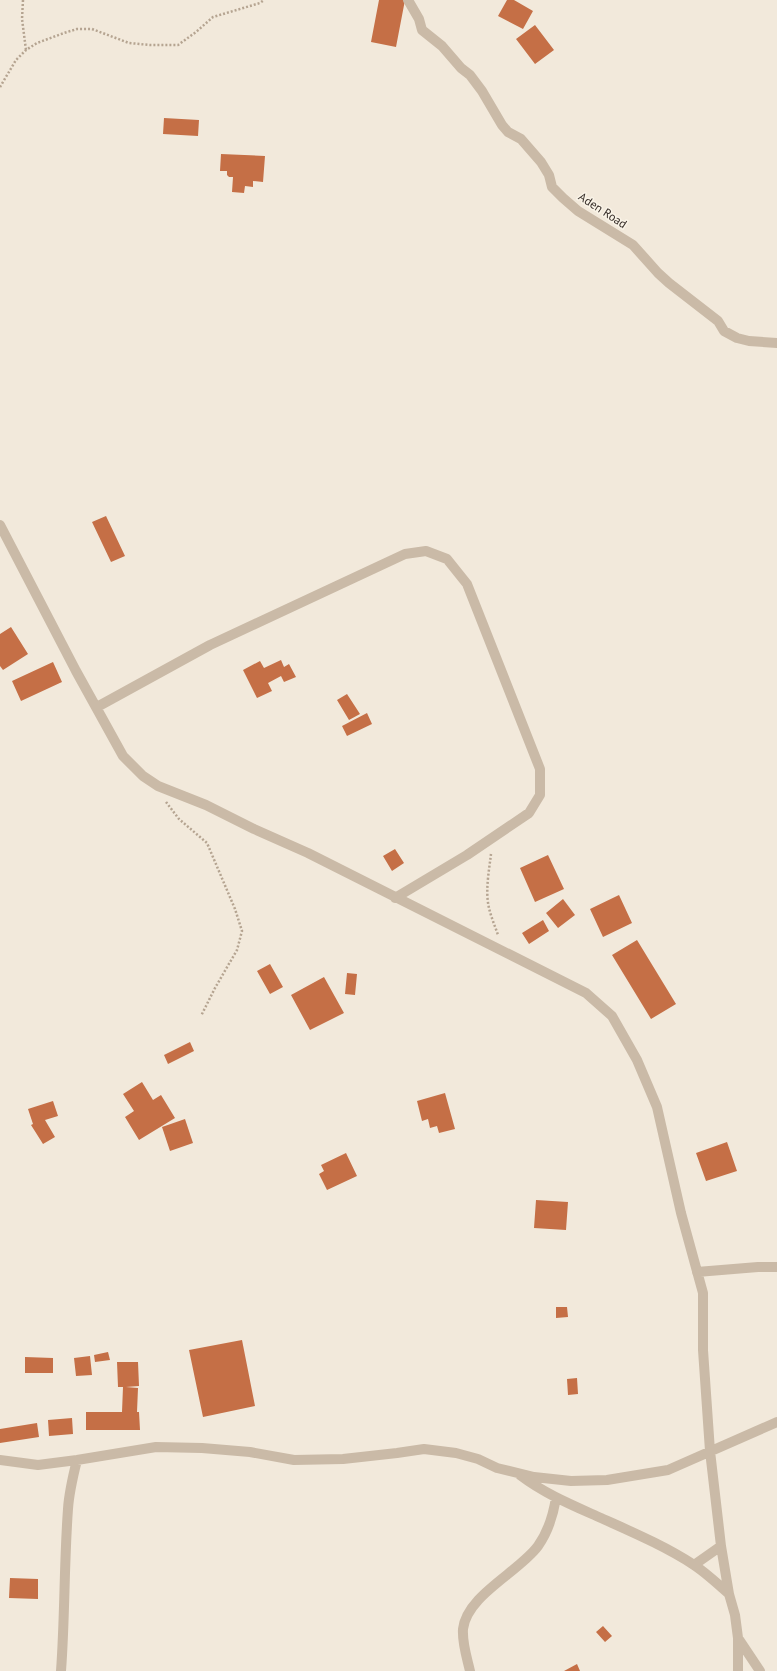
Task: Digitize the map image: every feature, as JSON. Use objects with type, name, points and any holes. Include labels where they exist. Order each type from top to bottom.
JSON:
[{"type":"street","name":"Aden Road","points":[[408,0],[419,19],[422,30],[442,46],[461,68],[470,75],[482,91],[502,125],[508,132],[521,139],[541,162],[549,175],[552,187],[563,198],[578,211],[633,245],[663,278],[718,321],[724,331],[737,338],[749,341],[777,343]]},
{"type":"street","points":[[0,525],[72,664],[123,756],[143,776],[158,786],[206,805],[254,829],[308,853],[586,993],[612,1016],[637,1060],[657,1107],[681,1213],[703,1293],[703,1350],[710,1451],[721,1546],[729,1594],[735,1615],[738,1638],[738,1671]]},
{"type":"street","points":[[97,707],[210,645],[405,554],[426,551],[447,559],[467,584],[540,769],[540,796],[529,813],[466,855],[395,898]]},
{"type":"street","points":[[697,1272],[777,1267]]},
{"type":"street","points":[[0,1460],[38,1465],[156,1447],[202,1448],[250,1452],[294,1460],[343,1459],[424,1449],[456,1453],[478,1459],[497,1468],[534,1477],[571,1481],[607,1480],[668,1470],[777,1422]]},
{"type":"street","points":[[61,1671],[65,1623],[68,1508],[77,1460]]},
{"type":"street","points":[[516,1472],[535,1487],[630,1532],[694,1566],[729,1594]]},
{"type":"street","points":[[470,1671],[464,1643],[463,1629],[467,1614],[494,1585],[527,1558],[537,1547],[547,1532],[554,1512],[556,1498]]},
{"type":"street","points":[[694,1566],[721,1546]]},
{"type":"street","points":[[738,1638],[760,1671]]},
{"type":"path","points":[[23,0],[22,18],[26,50]]},
{"type":"path","points":[[0,87],[16,60],[26,50],[37,44],[77,29],[92,29],[129,43],[178,45],[196,32],[212,17],[260,3],[264,0]]},
{"type":"path","points":[[158,786],[167,804],[179,819],[206,843],[235,909],[242,932],[237,950],[201,1016]]},
{"type":"path","points":[[492,837],[488,900],[489,908],[503,951]]},
{"type":"building","points":[[379,0],[405,0],[396,47],[371,42]]},
{"type":"building","points":[[507,0],[514,0],[533,11],[523,29],[498,16]]},
{"type":"building","points":[[535,25],[554,50],[535,64],[516,39]]},
{"type":"building","points":[[164,118],[199,120],[198,136],[163,134]]},
{"type":"building","points":[[221,154],[265,156],[263,182],[253,181],[253,187],[245,186],[244,193],[232,192],[233,177],[229,177],[227,175],[227,171],[220,171]]},
{"type":"building","points":[[106,516],[125,556],[111,562],[92,522]]},
{"type":"building","points":[[11,627],[28,654],[3,670],[0,666],[0,634]]},
{"type":"building","points":[[281,660],[284,667],[289,664],[296,677],[284,682],[281,676],[268,683],[272,691],[257,698],[243,670],[260,661],[264,668]]},
{"type":"building","points":[[53,662],[62,682],[21,701],[12,681]]},
{"type":"building","points":[[347,694],[360,714],[349,720],[337,700]]},
{"type":"building","points":[[367,713],[372,724],[347,736],[342,726]]},
{"type":"building","points":[[395,849],[404,863],[392,871],[383,856]]},
{"type":"building","points":[[548,855],[564,889],[535,902],[520,868]]},
{"type":"building","points":[[619,895],[632,923],[603,937],[590,909]]},
{"type":"building","points":[[563,899],[575,915],[558,928],[546,913]]},
{"type":"building","points":[[543,920],[549,931],[529,944],[522,933]]},
{"type":"building","points":[[637,940],[676,1004],[651,1019],[612,955]]},
{"type":"building","points":[[270,964],[283,987],[270,994],[257,971]]},
{"type":"building","points":[[347,973],[357,974],[355,995],[345,994]]},
{"type":"building","points":[[324,977],[344,1013],[310,1030],[291,995]]},
{"type":"building","points":[[190,1042],[194,1051],[168,1064],[164,1055]]},
{"type":"building","points":[[142,1082],[153,1100],[161,1095],[175,1118],[139,1140],[125,1117],[134,1111],[123,1094]]},
{"type":"building","points":[[445,1093],[455,1129],[439,1133],[437,1126],[430,1128],[428,1119],[422,1121],[417,1101]]},
{"type":"building","points":[[53,1101],[58,1116],[45,1120],[55,1137],[43,1144],[31,1125],[33,1124],[28,1109]]},
{"type":"building","points":[[185,1119],[193,1143],[170,1151],[162,1127]]},
{"type":"building","points":[[727,1142],[737,1171],[706,1181],[696,1153]]},
{"type":"building","points":[[346,1153],[357,1176],[327,1190],[319,1174],[324,1171],[321,1165]]},
{"type":"building","points":[[536,1200],[568,1202],[566,1230],[534,1228]]},
{"type":"building","points":[[556,1307],[567,1307],[568,1317],[556,1318]]},
{"type":"building","points":[[242,1340],[255,1406],[203,1417],[189,1350]]},
{"type":"building","points":[[108,1352],[110,1360],[95,1362],[94,1355]]},
{"type":"building","points":[[90,1356],[92,1375],[76,1376],[74,1358]]},
{"type":"building","points":[[25,1357],[53,1358],[53,1373],[25,1373]]},
{"type":"building","points":[[117,1362],[138,1362],[139,1386],[126,1387],[138,1388],[137,1412],[139,1412],[140,1430],[86,1430],[86,1412],[122,1412],[123,1387],[118,1387]]},
{"type":"building","points":[[577,1378],[578,1394],[568,1395],[567,1379]]},
{"type":"building","points":[[72,1418],[73,1434],[49,1436],[48,1420]]},
{"type":"building","points":[[37,1423],[39,1437],[0,1443],[0,1429]]},
{"type":"building","points":[[10,1578],[38,1579],[38,1599],[9,1598]]},
{"type":"building","points":[[603,1626],[612,1636],[605,1642],[596,1632]]},
{"type":"building","points":[[577,1664],[580,1671],[564,1671]]}]
